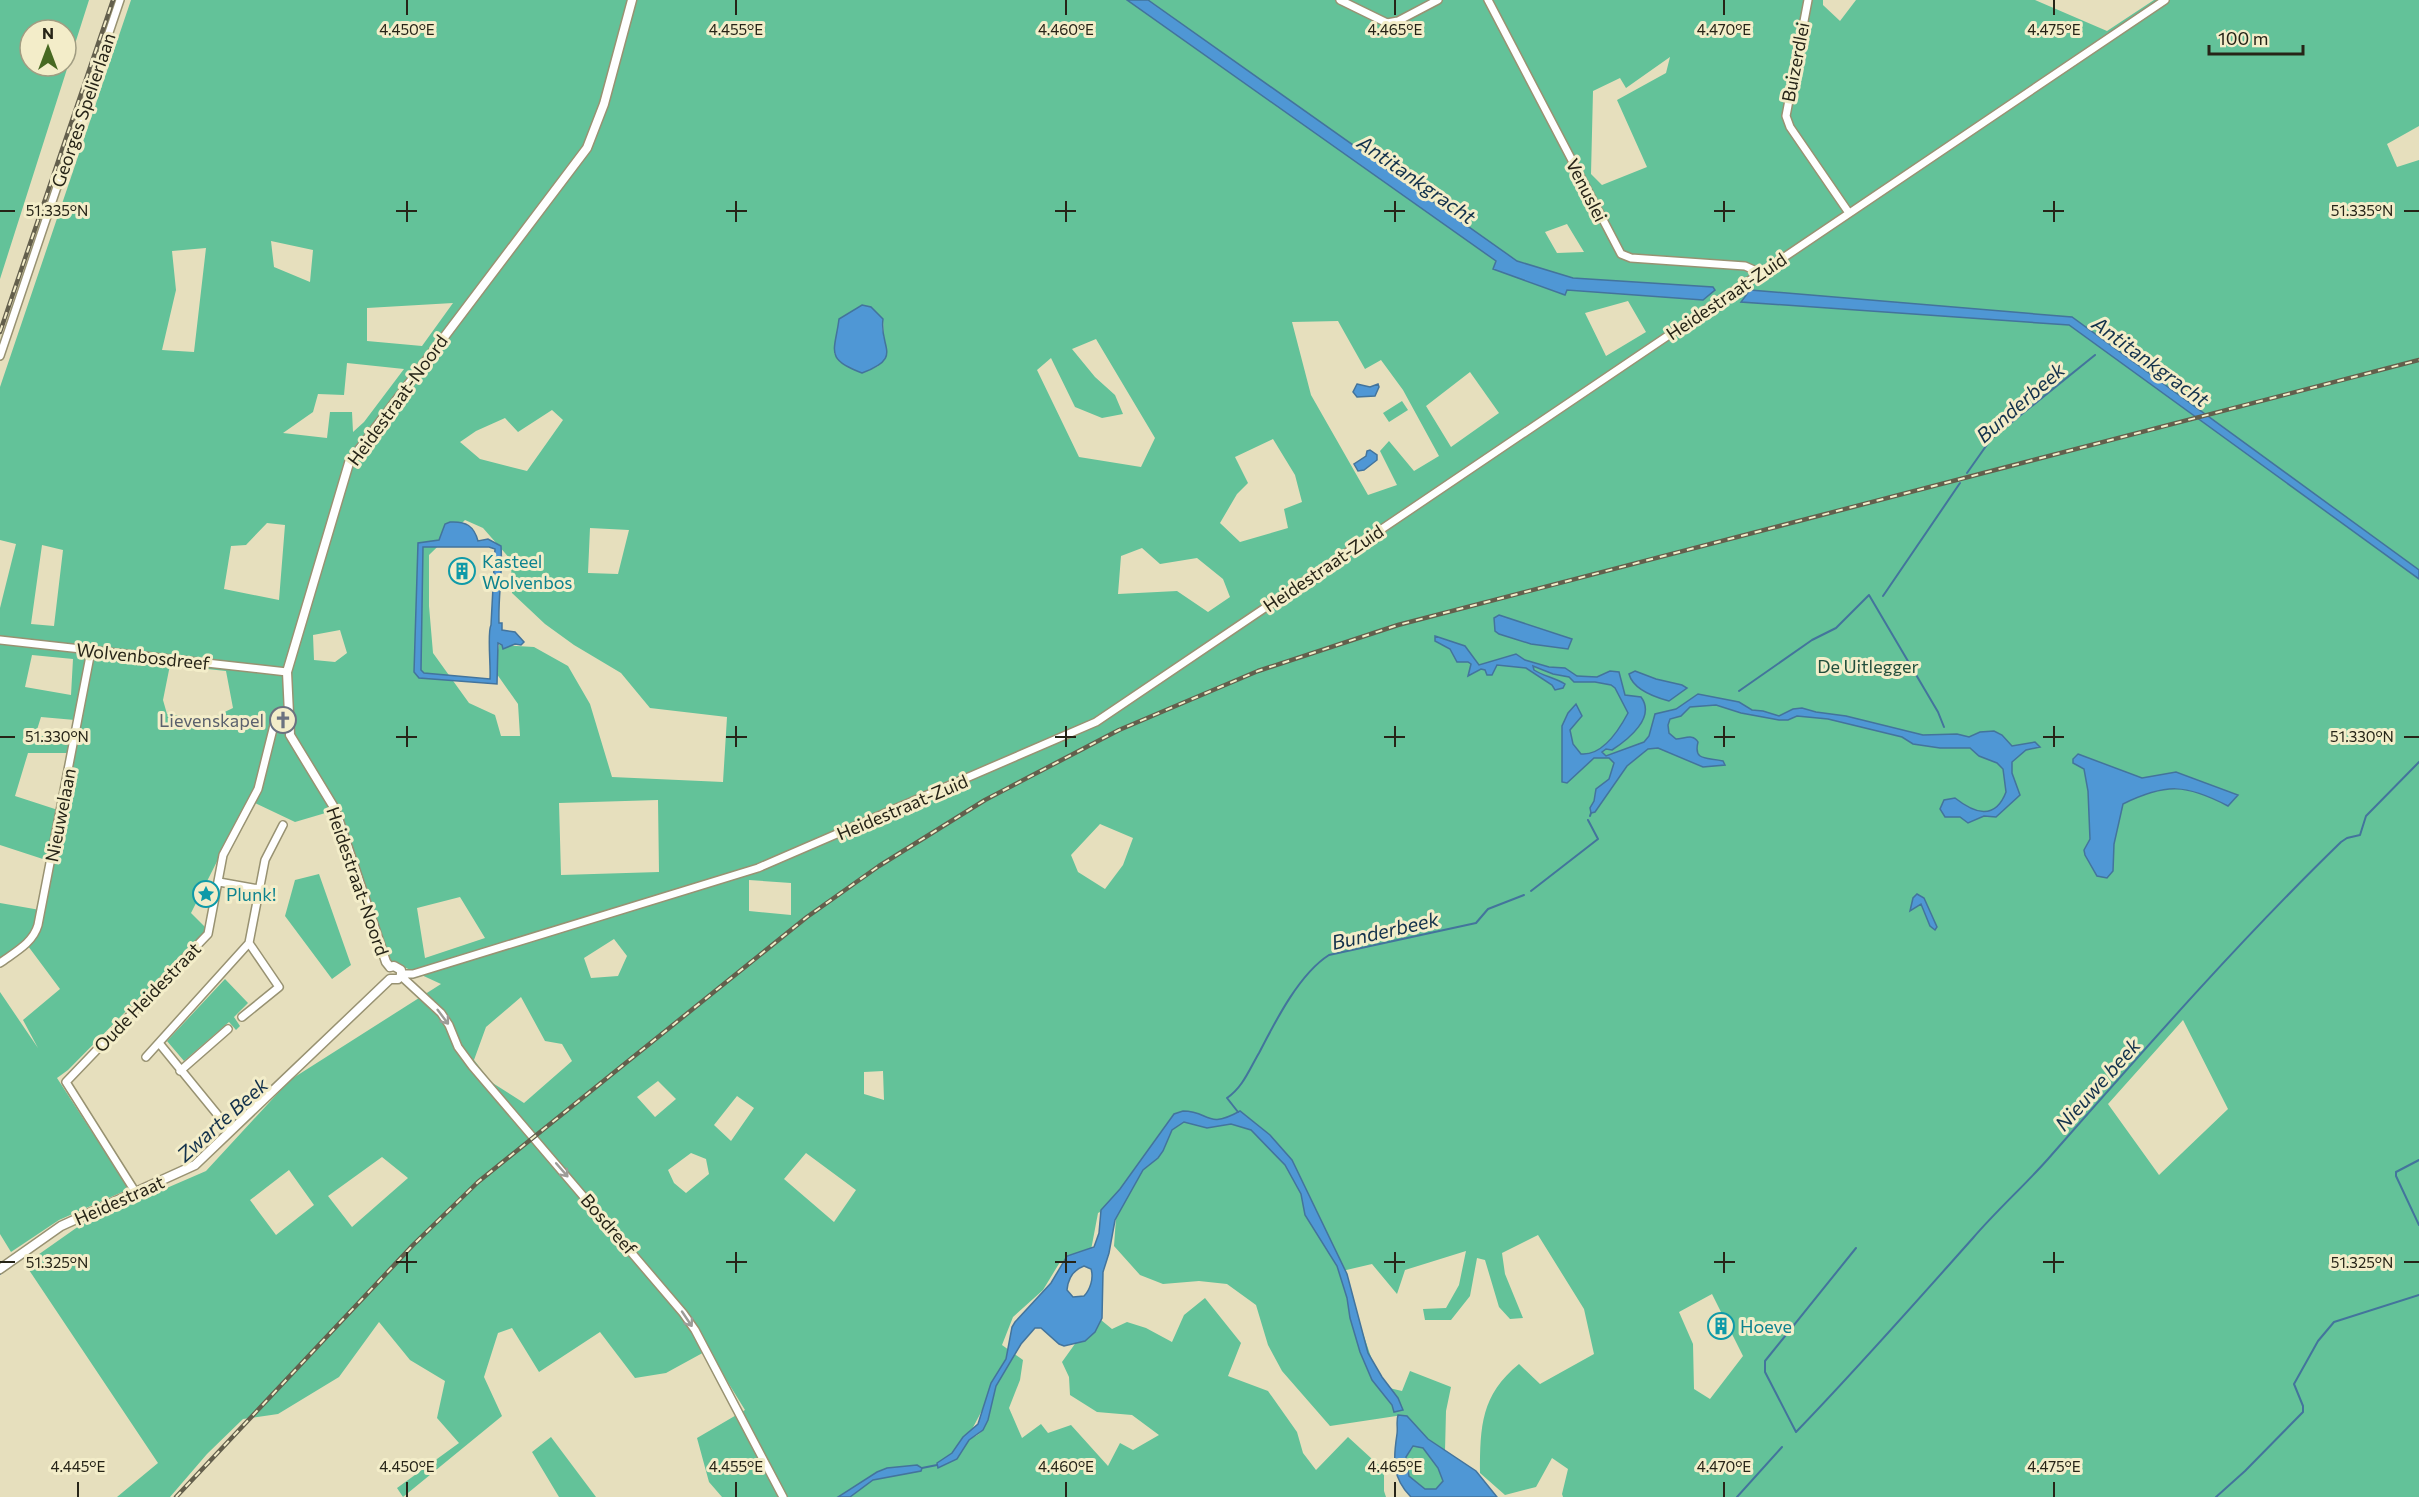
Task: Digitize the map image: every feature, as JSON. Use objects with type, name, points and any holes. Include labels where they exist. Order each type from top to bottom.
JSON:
[{"type":"street","name":"Georges Spelierlaan","points":[[0,356],[120,0]]},
{"type":"street","name":"Heidestraat-Noord","points":[[390,967],[386,962],[335,808],[290,735],[287,672],[349,463],[587,148],[604,104],[632,0]]},
{"type":"street","points":[[1341,0],[1387,23],[1398,21],[1438,0]]},
{"type":"street","name":"Venuslei","points":[[1488,0],[1621,254],[1631,258],[1745,266],[1761,273]]},
{"type":"street","name":"Buizerdlei","points":[[1808,0],[1786,116],[1790,127],[1849,213]]},
{"type":"street","name":"Heidestraat-Zuid","points":[[401,975],[413,974],[758,868],[1096,722],[2164,0]]},
{"type":"street","name":"Wolvenbosdreef","points":[[0,640],[287,672]]},
{"type":"street","name":"Nieuwelaan","points":[[0,963],[27,944],[39,925],[91,651]]},
{"type":"street","name":"Oude Heidestraat","points":[[136,1194],[66,1082],[208,934],[223,855],[258,789],[277,713]]},
{"type":"street","points":[[146,1057],[249,943],[265,860],[283,825]]},
{"type":"street","points":[[219,882],[259,889]]},
{"type":"street","points":[[242,1017],[279,987],[249,943]]},
{"type":"street","points":[[390,979],[387,973],[390,967],[398,967],[401,975]]},
{"type":"street","name":"Heidestraat","points":[[0,1269],[61,1226],[136,1194],[195,1165],[390,979],[398,979],[401,975]]},
{"type":"street","name":"Bosdreef","points":[[401,975],[441,1013],[467,1060],[683,1313],[695,1330],[783,1497]]},
{"type":"street","points":[[180,1071],[228,1029]]},
{"type":"street","points":[[159,1043],[230,1130]]},
{"type":"green space","points":[[0,0],[89,0],[78,34],[78,18],[18,18],[18,78],[64,78],[0,279]]},
{"type":"green space","name":"De Uitlegger","points":[[131,0],[1823,0],[1823,5],[1840,21],[1856,0],[2035,0],[2107,31],[2154,0],[2419,0],[2419,126],[2387,144],[2397,167],[2419,160],[2419,1497],[1563,1497],[1568,1469],[1552,1458],[1536,1487],[1505,1495],[1480,1473],[1482,1426],[1485,1412],[1497,1388],[1519,1364],[1540,1384],[1594,1354],[1584,1309],[1538,1235],[1502,1253],[1505,1274],[1523,1318],[1510,1319],[1499,1307],[1485,1260],[1477,1258],[1470,1296],[1451,1320],[1425,1320],[1423,1309],[1446,1308],[1459,1285],[1466,1251],[1405,1270],[1397,1294],[1372,1264],[1342,1271],[1372,1360],[1385,1387],[1402,1391],[1410,1371],[1451,1387],[1446,1411],[1445,1451],[1428,1439],[1403,1415],[1330,1426],[1282,1371],[1268,1345],[1256,1305],[1227,1284],[1199,1281],[1163,1284],[1140,1275],[1114,1246],[1117,1204],[1098,1213],[1091,1250],[1060,1262],[1043,1290],[1013,1317],[1002,1345],[1023,1360],[1020,1380],[1009,1408],[1022,1438],[1041,1424],[1048,1433],[1071,1425],[1108,1466],[1120,1443],[1133,1450],[1159,1435],[1132,1415],[1097,1412],[1070,1395],[1069,1377],[1062,1362],[1077,1341],[1101,1320],[1112,1329],[1127,1322],[1146,1328],[1172,1342],[1184,1315],[1205,1298],[1241,1343],[1228,1376],[1268,1391],[1297,1432],[1303,1453],[1316,1470],[1348,1437],[1384,1470],[1386,1497],[722,1497],[709,1482],[697,1438],[745,1410],[708,1350],[666,1373],[635,1378],[600,1332],[539,1372],[512,1328],[498,1333],[484,1377],[502,1416],[403,1497],[397,1488],[459,1443],[437,1418],[445,1381],[410,1360],[379,1322],[339,1377],[278,1414],[243,1419],[207,1454],[170,1497],[117,1497],[158,1463],[25,1264],[79,1226],[206,1171],[290,1080],[441,984],[391,961],[339,809],[295,822],[255,803],[265,779],[259,778],[191,913],[207,929],[68,1070],[57,1078],[129,1189],[59,1220],[11,1252],[0,1234],[0,992],[38,1048],[23,1020],[60,989],[28,946],[0,963],[0,903],[40,910],[52,862],[0,845],[0,608],[16,544],[0,540],[0,387]],"holes":[[[1670,57],[1666,73],[1617,100],[1647,167],[1602,185],[1591,174],[1593,91],[1620,78],[1626,88]],[[1567,224],[1584,252],[1557,253],[1545,232]],[[271,241],[313,250],[310,282],[274,267]],[[206,248],[194,352],[162,350],[176,290],[172,251]],[[1628,301],[1646,332],[1606,356],[1585,313]],[[453,303],[422,346],[367,341],[367,308]],[[870,307],[883,319],[884,342],[878,366],[867,371],[842,363],[834,353],[839,319]],[[1338,321],[1365,369],[1381,360],[1403,390],[1439,456],[1414,471],[1389,441],[1380,451],[1397,485],[1368,495],[1311,395],[1292,322]],[[1096,339],[1155,438],[1141,467],[1079,457],[1037,370],[1051,358],[1075,407],[1102,418],[1123,414],[1115,395],[1095,377],[1072,349]],[[347,363],[404,369],[364,422],[353,432],[352,412],[330,412],[327,438],[283,433],[313,412],[318,394],[344,395]],[[1470,372],[1499,413],[1451,447],[1426,406]],[[552,410],[563,420],[527,471],[480,459],[460,442],[476,431],[505,418],[518,432]],[[1273,439],[1295,475],[1302,502],[1284,509],[1288,528],[1240,542],[1220,523],[1237,494],[1248,483],[1235,457]],[[465,520],[483,528],[511,560],[512,593],[545,624],[574,645],[621,673],[650,708],[727,717],[723,782],[612,777],[590,704],[568,666],[534,647],[499,645],[494,670],[518,704],[520,736],[501,736],[495,715],[469,703],[433,653],[429,606],[429,555]],[[267,523],[285,525],[279,600],[224,589],[231,546],[246,545]],[[590,528],[629,530],[618,574],[588,573]],[[42,545],[63,550],[54,626],[31,624]],[[1142,548],[1160,564],[1197,558],[1223,579],[1230,597],[1208,612],[1177,591],[1118,594],[1121,556]],[[340,630],[347,653],[335,662],[314,660],[313,635]],[[32,655],[73,659],[71,695],[25,687]],[[170,665],[226,671],[233,708],[210,719],[167,714],[163,700]],[[41,717],[75,720],[74,738],[35,736]],[[28,753],[70,753],[58,810],[15,796]],[[658,800],[659,872],[561,875],[559,803]],[[1100,824],[1133,838],[1123,865],[1105,889],[1078,872],[1071,855]],[[749,880],[791,883],[791,915],[749,911]],[[460,897],[485,938],[425,958],[417,908]],[[614,939],[627,956],[618,976],[591,978],[584,958]],[[521,997],[545,1041],[562,1044],[572,1061],[524,1103],[491,1082],[474,1060],[486,1027]],[[2183,1020],[2228,1109],[2159,1175],[2108,1104]],[[883,1071],[884,1100],[864,1094],[864,1072]],[[658,1081],[676,1099],[655,1117],[637,1097]],[[737,1096],[754,1108],[731,1141],[714,1125]],[[691,1153],[706,1159],[709,1174],[686,1193],[674,1183],[668,1170]],[[806,1153],[856,1190],[834,1222],[784,1179]],[[382,1157],[408,1178],[352,1227],[328,1196]],[[289,1170],[314,1205],[276,1235],[250,1200]],[[1712,1294],[1743,1356],[1710,1399],[1694,1389],[1693,1344],[1679,1312]],[[988,1399],[992,1401],[984,1428],[976,1436],[971,1438],[969,1435]]]},
{"type":"green space","points":[[1402,401],[1408,410],[1389,422],[1383,413]]},
{"type":"green space","points":[[319,874],[351,965],[332,979],[285,916],[295,880]]},
{"type":"green space","points":[[225,979],[248,1003],[234,1017],[240,1026],[236,1030],[229,1022],[184,1061],[167,1041]]},
{"type":"green space","points":[[551,1437],[596,1497],[559,1497],[532,1452]]},
{"type":"green space","points":[[1414,1446],[1423,1448],[1438,1468],[1443,1481],[1436,1489],[1425,1489],[1409,1476],[1406,1457]]},
{"type":"water","name":"Antitankgracht","points":[[1127,0],[1148,0],[1517,261],[1573,278],[1713,287],[1715,290],[1703,300],[1567,290],[1565,295],[1493,269],[1496,261]]},
{"type":"water","name":"Antitankgracht","points":[[1750,290],[2072,317],[2419,570],[2419,579],[2069,325],[1741,302]]},
{"type":"water","points":[[862,305],[871,307],[883,319],[887,351],[882,362],[862,373],[842,363],[837,358],[834,346],[839,319]]},
{"type":"water","points":[[1357,384],[1370,387],[1378,384],[1379,387],[1375,396],[1357,397],[1353,392]]},
{"type":"water","points":[[1370,450],[1377,455],[1377,460],[1364,470],[1358,471],[1354,464],[1366,456],[1367,451]]},
{"type":"water","points":[[461,522],[472,528],[478,541],[488,539],[501,546],[499,623],[502,623],[502,630],[515,632],[524,642],[521,645],[515,644],[503,649],[498,643],[497,684],[419,678],[414,672],[418,543],[439,540],[445,524]],"holes":[[[423,547],[489,547],[495,549],[489,635],[490,679],[424,673],[421,670]]]},
{"type":"water","points":[[1499,615],[1572,639],[1568,649],[1531,644],[1499,634],[1495,631],[1494,618]]},
{"type":"water","points":[[1435,636],[1465,646],[1479,665],[1516,654],[1525,660],[1549,667],[1565,668],[1577,676],[1597,677],[1610,671],[1619,672],[1625,695],[1641,697],[1645,705],[1645,712],[1643,720],[1633,734],[1612,750],[1606,749],[1602,752],[1606,756],[1644,742],[1649,736],[1655,714],[1676,709],[1698,694],[1739,702],[1752,710],[1779,716],[1793,709],[1802,708],[1923,735],[1957,734],[1969,737],[1980,732],[1994,731],[2002,735],[2012,746],[2035,742],[2040,747],[2026,750],[2012,762],[2012,773],[2020,795],[1996,817],[1984,816],[1968,823],[1960,817],[1945,817],[1940,809],[1944,800],[1955,798],[1969,807],[1984,812],[1996,807],[2006,792],[2003,769],[1997,763],[1979,756],[1970,748],[1940,748],[1913,744],[1902,737],[1828,719],[1797,716],[1788,720],[1779,720],[1741,713],[1716,705],[1690,707],[1681,716],[1670,719],[1669,733],[1676,739],[1688,737],[1696,739],[1700,756],[1723,761],[1725,765],[1703,767],[1658,748],[1648,749],[1627,766],[1595,812],[1591,813],[1590,808],[1596,789],[1609,779],[1614,763],[1609,758],[1594,758],[1567,783],[1562,782],[1562,726],[1568,713],[1576,704],[1582,716],[1570,730],[1573,744],[1581,754],[1589,754],[1603,746],[1615,734],[1628,713],[1615,688],[1595,682],[1574,682],[1569,677],[1553,674],[1533,666],[1534,670],[1565,684],[1563,688],[1555,690],[1552,685],[1526,668],[1497,665],[1492,675],[1487,675],[1485,670],[1481,669],[1468,676],[1471,664],[1457,662],[1450,649],[1435,641]]},
{"type":"water","points":[[1635,671],[1687,688],[1669,701],[1639,688],[1629,674]]},
{"type":"water","points":[[2078,754],[2142,778],[2176,772],[2238,795],[2228,806],[2200,793],[2176,789],[2152,792],[2123,804],[2114,844],[2113,871],[2107,878],[2097,876],[2084,850],[2090,839],[2088,791],[2084,769],[2073,763],[2073,759]]},
{"type":"water","points":[[1917,894],[1924,898],[1937,927],[1935,930],[1930,926],[1921,904],[1910,911],[1913,898]]},
{"type":"water","points":[[1183,1111],[1221,1119],[1240,1111],[1270,1135],[1292,1160],[1347,1274],[1368,1353],[1398,1398],[1403,1410],[1394,1412],[1392,1405],[1372,1380],[1360,1352],[1337,1266],[1305,1215],[1301,1194],[1285,1165],[1251,1130],[1231,1124],[1207,1128],[1184,1122],[1172,1130],[1158,1158],[1143,1170],[1115,1220],[1103,1272],[1102,1318],[1095,1332],[1085,1341],[1064,1346],[1041,1328],[1035,1328],[1021,1344],[996,1386],[988,1420],[983,1430],[969,1440],[957,1459],[938,1468],[937,1463],[952,1453],[963,1437],[978,1424],[991,1383],[1006,1359],[1015,1322],[1051,1283],[1067,1256],[1094,1247],[1099,1233],[1101,1210],[1120,1189],[1174,1114]],"holes":[[[1084,1266],[1091,1269],[1090,1287],[1084,1296],[1073,1297],[1067,1290],[1072,1275]]]},
{"type":"water","points":[[1398,1415],[1407,1416],[1428,1439],[1476,1471],[1497,1497],[1411,1497],[1400,1483],[1395,1468]],"holes":[[[1413,1446],[1423,1448],[1438,1468],[1443,1481],[1436,1489],[1425,1489],[1409,1476],[1406,1457]]]},
{"type":"water","points":[[917,1465],[922,1468],[921,1471],[873,1480],[850,1497],[838,1497],[877,1472],[887,1468]]},
{"type":"waterway","name":"Bunderbeek","points":[[1967,473],[1991,439],[2095,355]]},
{"type":"waterway","name":"Bunderbeek","points":[[1883,596],[1960,483]]},
{"type":"waterway","name":"Bunderbeek","points":[[1739,691],[1812,640],[1836,628],[1869,595],[1938,712],[1944,727]]},
{"type":"waterway","name":"Nieuwe beek","points":[[1856,1248],[1765,1361],[1765,1372],[1796,1432],[2048,1159],[2228,958],[2341,842],[2360,835],[2366,816],[2419,762]]},
{"type":"waterway","name":"Bunderbeek","points":[[1531,891],[1598,839],[1588,820]]},
{"type":"waterway","name":"Bunderbeek","points":[[1238,1112],[1227,1098],[1245,1078],[1280,1013],[1298,986],[1318,963],[1329,955],[1476,923],[1488,909],[1524,895]]},
{"type":"waterway","points":[[2419,1160],[2396,1172],[2419,1225]]},
{"type":"waterway","name":"Zwarte Beek","points":[[129,1200],[157,1187]]},
{"type":"waterway","name":"Zwarte Beek","points":[[0,1274],[12,1265]]},
{"type":"waterway","points":[[2216,1497],[2303,1412],[2303,1406],[2294,1384],[2318,1341],[2334,1322],[2419,1295]]},
{"type":"waterway","name":"Nieuwe beek","points":[[1737,1497],[1782,1447]]},
{"type":"waterway","name":"Bunderbeek","points":[[922,1468],[937,1465]]},
{"type":"railway","points":[[0,332],[113,0]]},
{"type":"railway","points":[[176,1497],[413,1245],[478,1182],[807,917],[879,866],[985,800],[1119,730],[1258,671],[1398,625],[2419,360]]},
{"type":"place","name":"Kasteel Wolvenbos","points":[[462,571]]},
{"type":"place","name":"Lievenskapel","points":[[283,720]]},
{"type":"place","name":"Plunk!","points":[[206,894]]},
{"type":"place","name":"Hoeve","points":[[1721,1326]]}]
